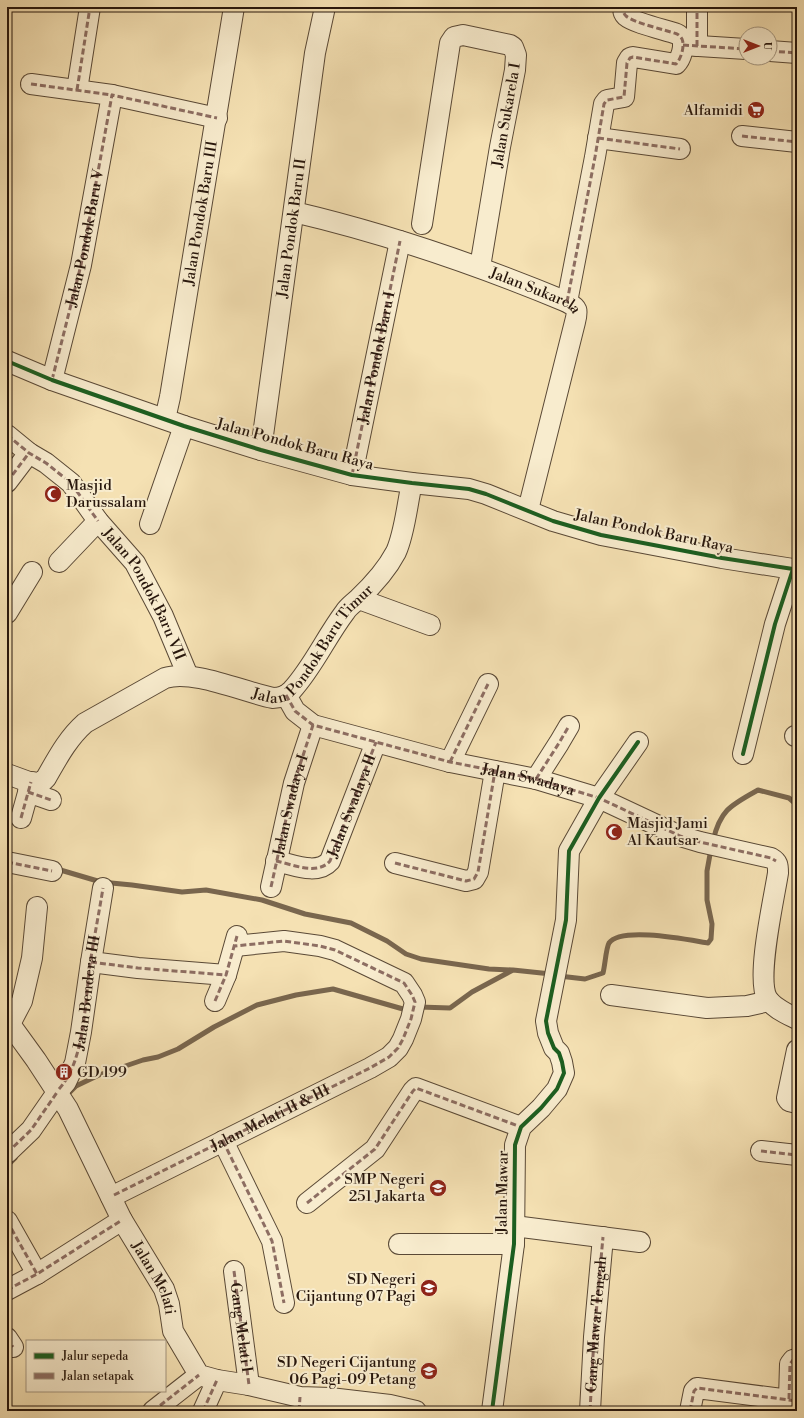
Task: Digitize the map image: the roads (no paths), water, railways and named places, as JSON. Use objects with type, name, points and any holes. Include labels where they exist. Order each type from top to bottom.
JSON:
[{"type":"street","points":[[77,90],[90,7]]},
{"type":"street","name":"Jalan Pondok Baru III","points":[[165,419],[217,118],[234,7]]},
{"type":"street","name":"Jalan Pondok Baru II","points":[[261,450],[316,53],[325,7]]},
{"type":"street","points":[[624,7],[623,10],[625,15],[633,20],[677,34],[690,45],[738,49]]},
{"type":"street","points":[[567,302],[604,104],[607,100],[624,96],[627,63],[630,58],[633,57],[676,64],[681,60],[690,45],[697,7]]},
{"type":"street","name":"Jalan Sukarela I","points":[[422,224],[450,42],[454,37],[463,34],[510,45],[513,47],[516,55],[515,70],[500,147],[480,267]]},
{"type":"street","points":[[778,52],[797,53]]},
{"type":"street","points":[[31,84],[112,95],[217,118]]},
{"type":"street","name":"Jalan Pondok Baru V","points":[[52,380],[81,265],[112,95]]},
{"type":"street","points":[[742,136],[797,142]]},
{"type":"street","points":[[598,138],[680,149]]},
{"type":"street","name":"Jalan Sukarela","points":[[294,212],[400,241],[480,267],[573,305],[577,311],[576,322],[528,510]]},
{"type":"street","name":"Jalan Pondok Baru I","points":[[352,474],[400,241]]},
{"type":"street","name":"Jalan Pondok Baru Raya","points":[[7,361],[52,380],[184,426],[261,450],[352,474],[412,483],[469,489],[486,494],[553,521],[602,535],[722,558],[796,565]]},
{"type":"street","points":[[150,524],[184,426]]},
{"type":"street","name":"Jalan Pondok Baru VII","points":[[7,434],[29,453],[46,463],[71,483],[98,521],[135,563],[146,581],[163,616],[188,676]]},
{"type":"street","points":[[7,482],[29,453]]},
{"type":"street","name":"Jalan Pondok Baru Timur","points":[[30,787],[43,781],[66,743],[85,723],[172,676],[200,678],[266,696],[279,698],[286,695],[297,684],[346,610],[359,598],[386,567],[396,551],[412,483]]},
{"type":"street","points":[[58,562],[98,521]]},
{"type":"street","points":[[743,754],[775,624],[796,565]]},
{"type":"street","points":[[7,613],[32,572]]},
{"type":"street","points":[[359,598],[430,625]]},
{"type":"street","points":[[450,762],[488,684]]},
{"type":"street","name":"Jalan Swadaya","points":[[286,695],[295,711],[313,725],[450,762],[536,779],[599,798],[680,836],[708,844],[755,854],[776,861],[778,865],[778,872],[766,942],[763,980],[764,989],[769,1001]]},
{"type":"street","name":"Jalan Swadaya I","points":[[272,887],[276,861],[294,783],[313,725]]},
{"type":"street","points":[[536,779],[569,726]]},
{"type":"street","name":"Jalan Swadaya II","points":[[276,861],[314,869],[324,867],[330,861],[376,742]]},
{"type":"street","name":"Jalan Mawar","points":[[492,1411],[514,1235],[515,1145],[521,1127],[541,1108],[557,1089],[559,1081],[564,1073],[559,1053],[554,1048],[548,1033],[546,1021],[566,920],[569,852],[599,798],[638,742]]},
{"type":"street","points":[[395,863],[466,881],[474,879],[478,872],[495,771]]},
{"type":"street","points":[[7,774],[51,800]]},
{"type":"street","points":[[21,818],[30,787]]},
{"type":"street","points":[[7,862],[52,871]]},
{"type":"street","name":"Jalan Bendera III","points":[[7,1153],[62,1098],[66,1082],[75,1063],[82,1032],[103,888]]},
{"type":"street","points":[[9,1022],[22,1001],[32,958],[37,906]]},
{"type":"street","name":"Jalan Melati II & III","points":[[110,1197],[389,1057],[398,1048],[403,1039],[413,1010],[412,995],[404,983],[335,950],[284,941],[236,941],[226,976]]},
{"type":"street","points":[[91,962],[226,976],[215,1002]]},
{"type":"street","points":[[611,995],[707,1008],[747,1006],[769,1001],[779,1009],[797,1019]]},
{"type":"street","name":"Jalan Melati","points":[[9,1022],[62,1098],[122,1220],[164,1289],[169,1304],[173,1330],[208,1378]]},
{"type":"street","points":[[797,1050],[787,1098],[789,1101],[797,1103]]},
{"type":"street","points":[[307,1203],[375,1149],[415,1089],[419,1089],[521,1127]]},
{"type":"street","points":[[223,1141],[272,1241],[284,1303]]},
{"type":"street","points":[[761,1151],[797,1155]]},
{"type":"street","points":[[7,1290],[37,1274],[122,1220]]},
{"type":"street","points":[[7,1221],[37,1274]]},
{"type":"street","points":[[399,1244],[514,1235],[603,1237],[640,1242]]},
{"type":"street","name":"Gang Mawar Tengah","points":[[590,1411],[594,1337],[603,1237]]},
{"type":"street","name":"Gang Melati I","points":[[234,1271],[249,1385]]},
{"type":"street","points":[[690,1411],[694,1391],[697,1388],[793,1400],[790,1364],[793,1360],[797,1359]]},
{"type":"street","points":[[203,1411],[208,1378]]},
{"type":"street","points":[[153,1411],[208,1378],[249,1385],[300,1404],[330,1398],[390,1405],[416,1411]]},
{"type":"waterway","points":[[713,841],[719,822],[723,815],[734,805],[758,790],[789,798],[797,805]]},
{"type":"waterway","points":[[559,976],[585,979],[603,973],[609,943],[616,938],[627,935],[671,937],[708,943],[711,939],[712,924],[707,900],[707,871],[711,849]]},
{"type":"waterway","points":[[57,869],[101,882],[182,892],[206,890],[262,900],[305,914],[351,923],[387,941],[406,954],[421,959],[489,969],[512,970]]},
{"type":"waterway","points":[[419,1007],[450,1008],[472,992],[513,970],[551,974]]},
{"type":"waterway","points":[[66,1096],[76,1086],[99,1075],[143,1060],[158,1057],[178,1049],[214,1027],[257,1005],[296,995],[333,989],[403,1009],[409,1008]]},
{"type":"waterway","points":[[7,1166],[15,1158]]},
{"type":"place","name":"Alfamidi","points":[[756,110]]},
{"type":"place","name":"Masjid Darussalam","points":[[53,494]]},
{"type":"place","name":"Masjid Jami Al Kautsar","points":[[614,832]]},
{"type":"place","name":"GD 199","points":[[64,1072]]},
{"type":"place","name":"SMP Negeri 251 Jakarta","points":[[438,1188]]},
{"type":"place","name":"SD Negeri Cijantung 07 Pagi","points":[[429,1288]]},
{"type":"place","name":"SD Negeri Cijantung 06 Pagi-09 Petang","points":[[429,1371]]}]
